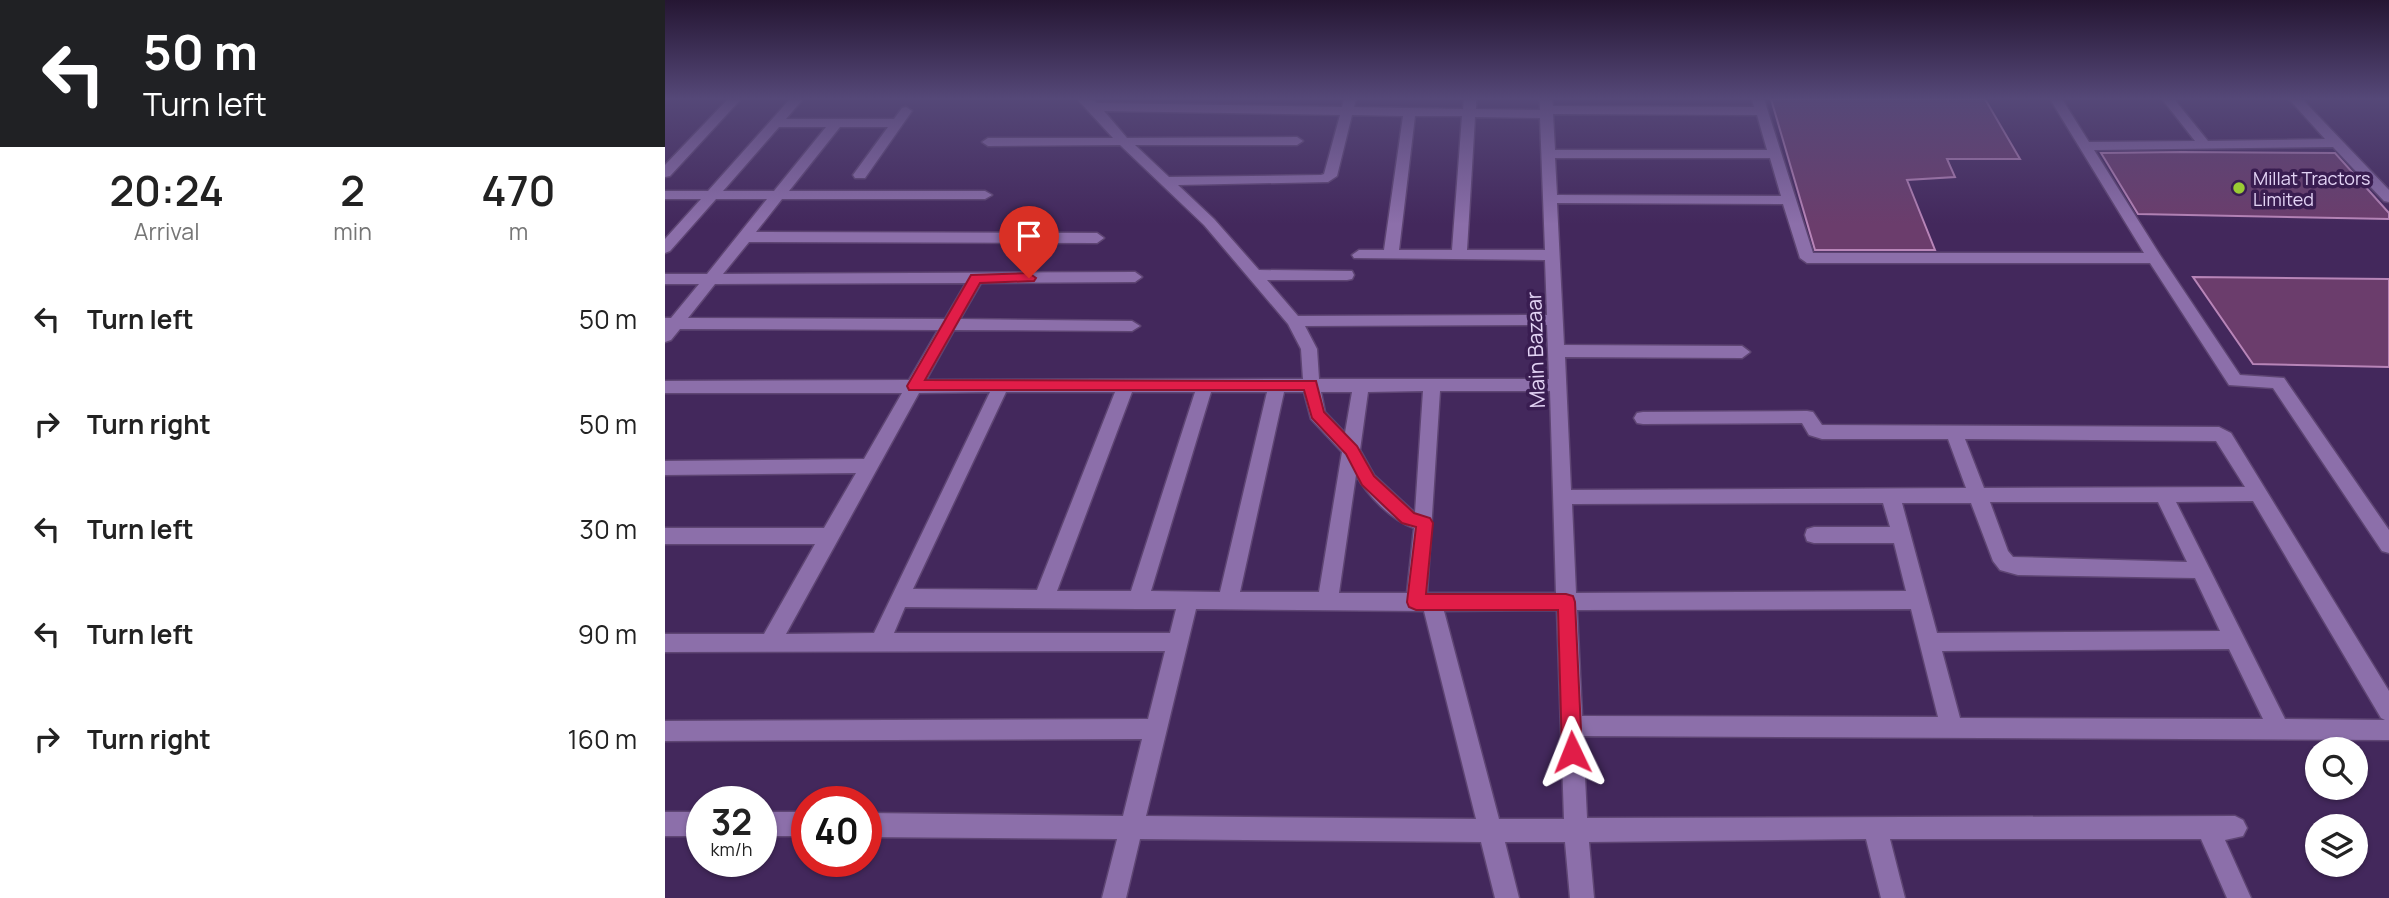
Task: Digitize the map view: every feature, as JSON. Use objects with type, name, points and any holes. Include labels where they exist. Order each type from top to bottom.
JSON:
[{"type":"street","points":[[665,173],[671,161],[692,141]]},
{"type":"street","points":[[665,247],[760,141]]},
{"type":"street","points":[[665,337],[671,323],[822,141]]},
{"type":"street","points":[[860,175],[884,141]]},
{"type":"street","points":[[988,142],[1297,141]]},
{"type":"street","points":[[1164,181],[1324,179],[1333,172],[1341,141]]},
{"type":"street","points":[[1391,255],[1406,141]]},
{"type":"street","points":[[1459,255],[1467,141]]},
{"type":"street","name":"Main Bazaar","points":[[1547,141],[1571,726],[1582,898]]},
{"type":"street","points":[[1770,141],[1807,258],[2154,258]]},
{"type":"street","points":[[2082,141],[2154,258],[2235,381],[2279,382],[2389,545]]},
{"type":"street","points":[[2202,141],[2205,145]]},
{"type":"street","points":[[1124,142],[1209,222],[1294,321],[1309,349],[1311,384],[1317,414],[1351,450],[1368,480],[1385,498],[1408,518],[1425,523]]},
{"type":"street","points":[[2085,146],[2336,143],[2389,198]]},
{"type":"street","points":[[1548,154],[1774,154]]},
{"type":"street","points":[[665,195],[985,195]]},
{"type":"street","points":[[1550,199],[1789,200]]},
{"type":"street","points":[[744,237],[1097,238]]},
{"type":"street","points":[[1359,255],[1552,255]]},
{"type":"street","points":[[1252,275],[1347,275]]},
{"type":"street","points":[[665,279],[1135,277]]},
{"type":"street","points":[[769,644],[976,278]]},
{"type":"street","points":[[1294,321],[1555,320]]},
{"type":"street","points":[[671,323],[1132,326]]},
{"type":"street","points":[[1557,351],[1742,352]]},
{"type":"street","points":[[1228,601],[1277,384]]},
{"type":"street","points":[[1044,599],[1126,385]]},
{"type":"street","points":[[1138,600],[1205,385]]},
{"type":"street","points":[[1328,601],[1361,385]]},
{"type":"street","points":[[1431,385],[1424,602],[1492,831],[1507,898]]},
{"type":"street","points":[[665,387],[1558,385]]},
{"type":"street","points":[[879,644],[1001,386]]},
{"type":"street","points":[[1643,418],[1803,417],[1808,418],[1815,430],[1822,432],[2219,434],[2225,439],[2389,710]]},
{"type":"street","points":[[1954,432],[2000,555],[2007,564],[2018,567],[2201,570]]},
{"type":"street","points":[[665,468],[869,466]]},
{"type":"street","points":[[1562,497],[2257,494]]},
{"type":"street","points":[[2164,495],[2279,730]]},
{"type":"street","points":[[1891,496],[1952,728]]},
{"type":"street","points":[[1814,535],[1901,535]]},
{"type":"street","points":[[665,536],[829,536]]},
{"type":"street","points":[[899,598],[1424,602],[1917,600]]},
{"type":"street","points":[[1114,898],[1188,600]]},
{"type":"street","points":[[1928,642],[2236,640]]},
{"type":"street","points":[[665,643],[1176,642]]},
{"type":"street","points":[[1571,726],[2389,730]]},
{"type":"street","points":[[665,731],[1155,729]]},
{"type":"street","points":[[665,824],[686,824]]},
{"type":"street","points":[[882,825],[1132,825],[1492,831],[1875,827],[2235,828]]},
{"type":"street","points":[[1875,827],[1893,898]]},
{"type":"street","points":[[2209,828],[2239,898]]},
{"type":"building","points":[[1783,141],[2009,141],[2020,159],[1947,159],[1955,177],[1907,180],[1935,250],[1815,250]]},
{"type":"building","points":[[2101,153],[2335,153],[2389,213],[2389,219],[2138,214]]},
{"type":"building","points":[[2193,277],[2389,279],[2389,367],[2253,364]]},
{"type":"place","name":"Millat Tractors Limited","points":[[2239,188]]},
{"type":"route","points":[[1029,278],[976,278],[914,386],[1311,384],[1317,414],[1351,450],[1368,480],[1408,518],[1425,523],[1416,602],[1566,602],[1572,752]]}]
